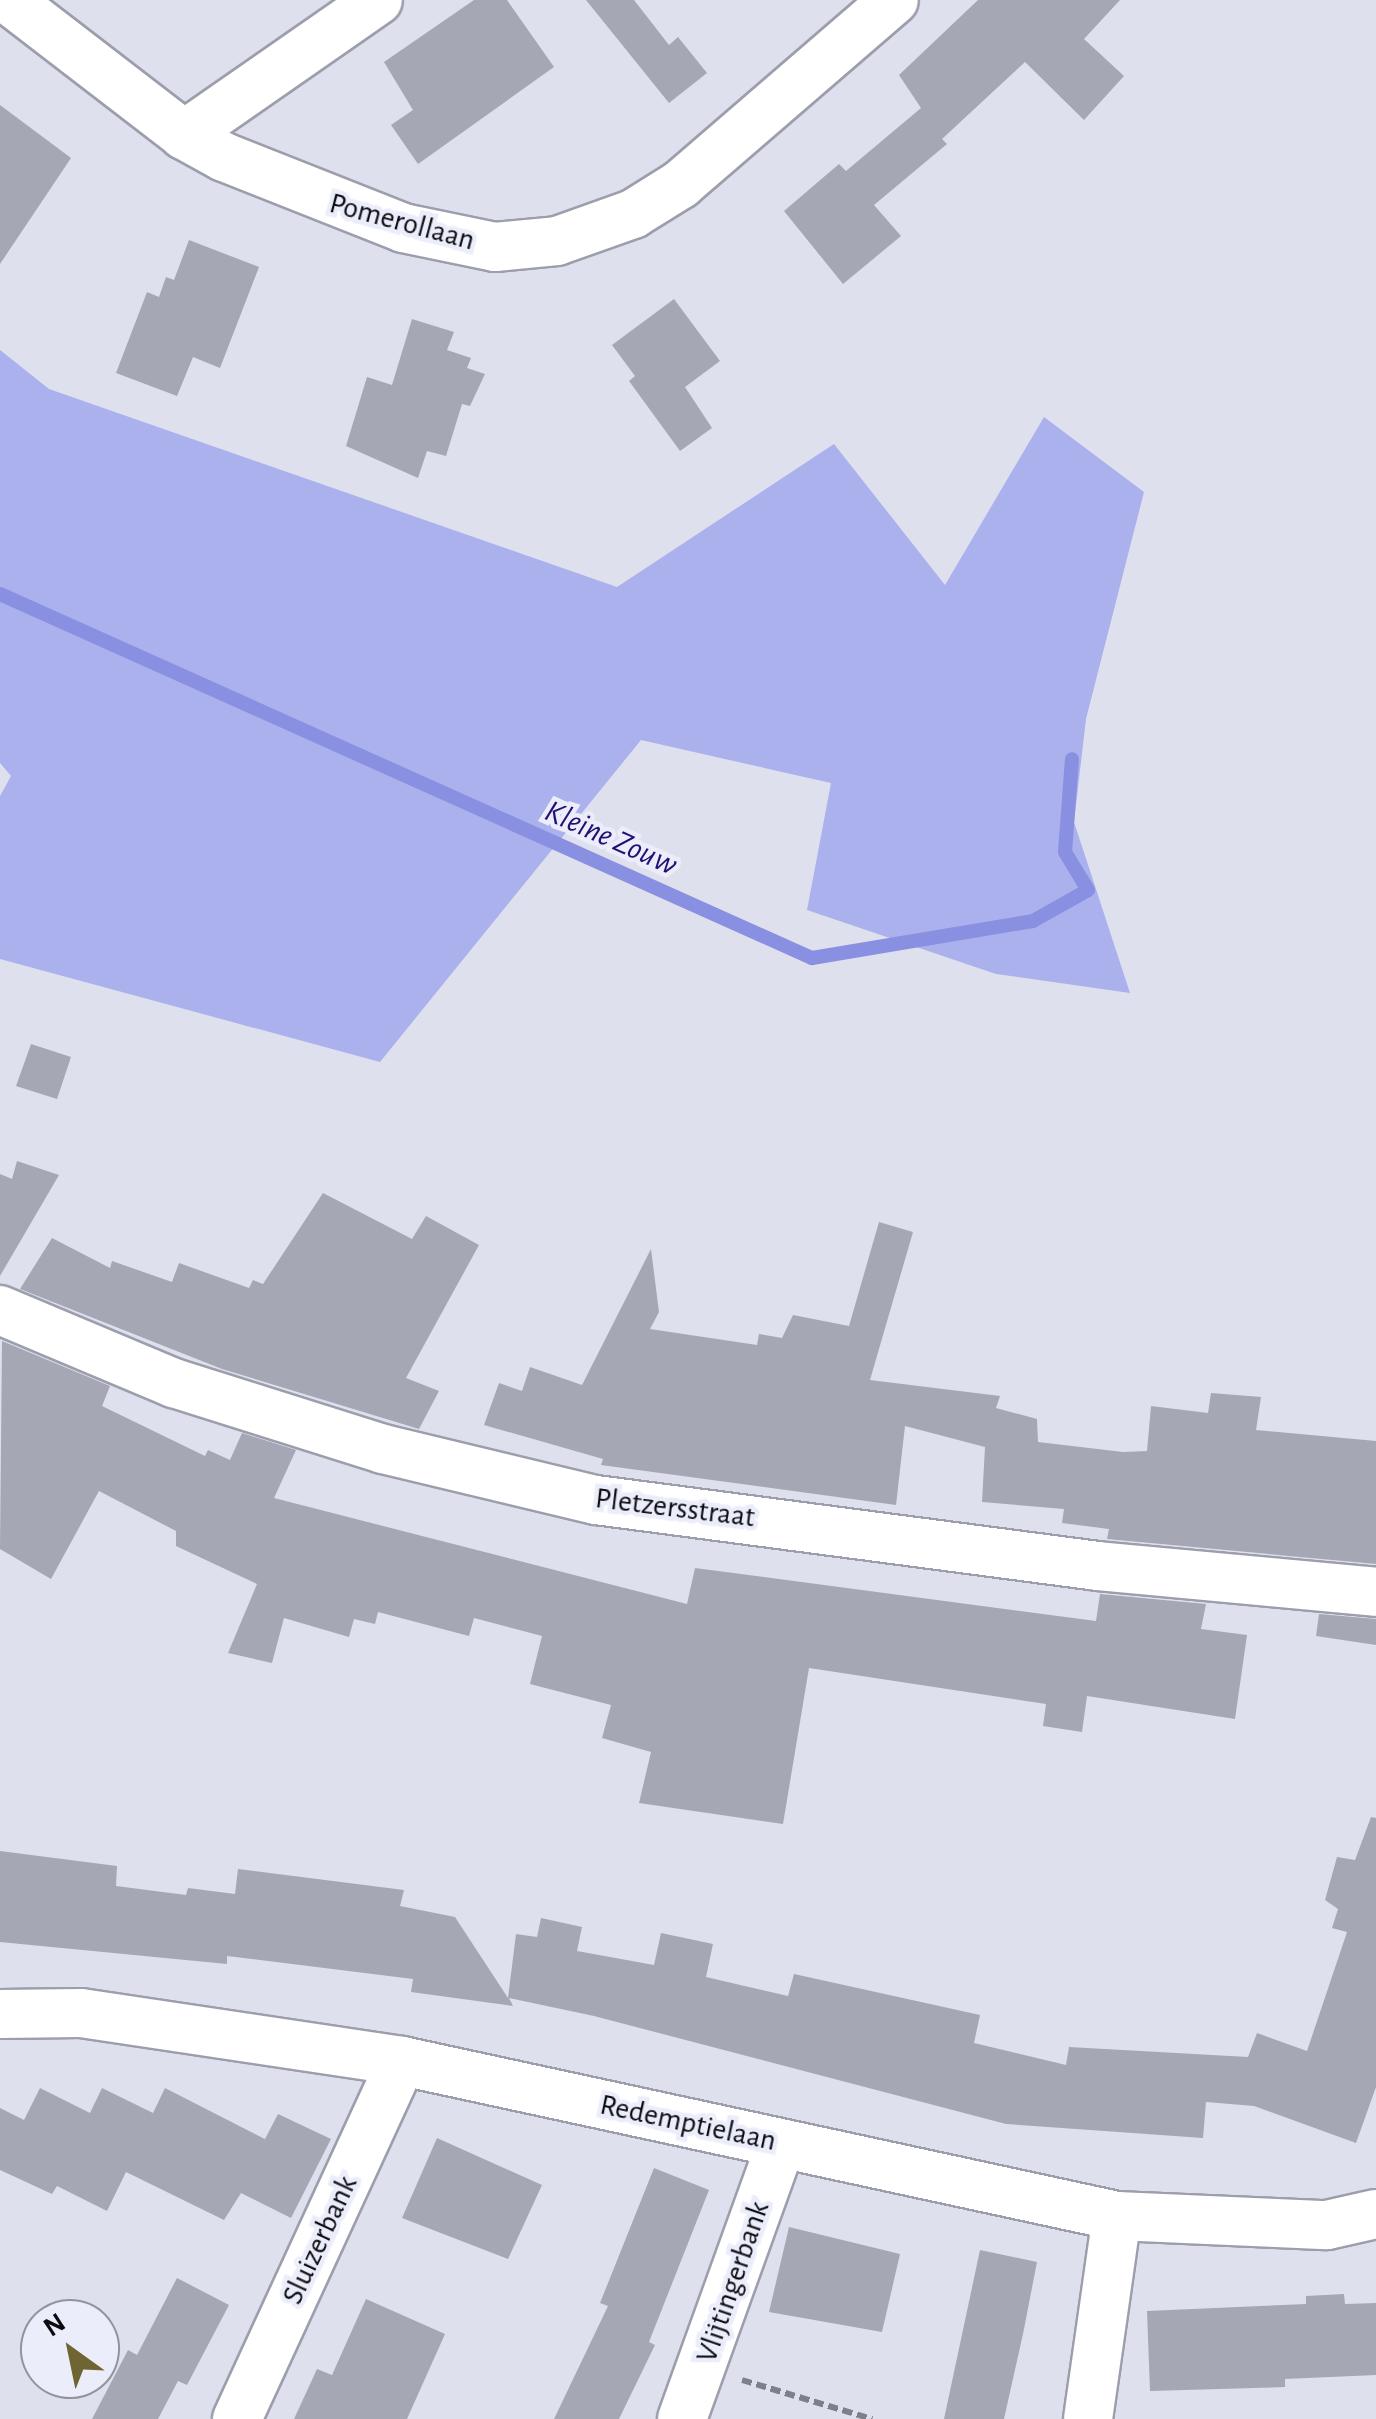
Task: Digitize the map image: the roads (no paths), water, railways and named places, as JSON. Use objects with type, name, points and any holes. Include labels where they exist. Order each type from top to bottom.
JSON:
[{"type":"street","name":"Pomerollaan","points":[[9,0],[184,135],[300,192],[402,228],[495,246],[557,241],[634,214],[681,184],[894,0]]},
{"type":"street","points":[[184,135],[378,0]]},
{"type":"street","name":"Pletzersstraat","points":[[0,1310],[174,1383],[383,1449],[596,1500],[1098,1566],[1376,1592]]},
{"type":"street","name":"Redemptielaan","points":[[0,2014],[81,2013],[402,2061],[1117,2216],[1326,2225],[1376,2214]]},
{"type":"street","name":"Sluizerbank","points":[[237,2419],[402,2061]]},
{"type":"street","name":"Vlijtingerbank","points":[[682,2419],[781,2144]]},
{"type":"street","points":[[1088,2419],[1117,2216]]},
{"type":"waterway","name":"Kleine Zouw","points":[[0,594],[812,958],[1033,921],[1088,890],[1065,852],[1072,759]]}]
